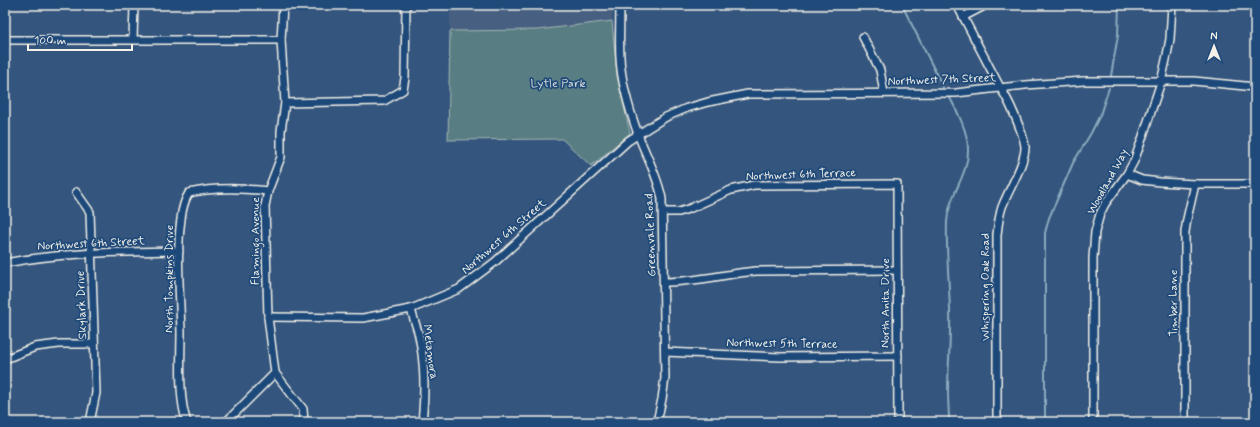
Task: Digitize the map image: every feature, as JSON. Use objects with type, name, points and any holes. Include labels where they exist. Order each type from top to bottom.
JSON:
[{"type":"street","points":[[133,40],[134,5]]},
{"type":"street","name":"Flamingo Avenue","points":[[275,373],[268,317],[265,206],[268,191],[282,157],[282,131],[285,103],[282,40],[283,5]]},
{"type":"street","points":[[285,103],[384,101],[403,90],[405,78],[406,5]]},
{"type":"street","name":"Greenvale Road","points":[[620,5],[620,56],[622,73],[630,109],[638,134],[660,188],[663,212],[665,352],[664,385],[657,422]]},
{"type":"street","name":"Whispering Oak Road","points":[[957,5],[1001,89],[1008,98],[1025,146],[1021,163],[1002,208],[997,235],[998,422]]},
{"type":"street","points":[[963,17],[986,5]]},
{"type":"street","name":"Woodland Way","points":[[1094,422],[1094,237],[1100,214],[1105,204],[1127,174],[1141,142],[1161,82],[1168,55],[1172,5]]},
{"type":"street","points":[[863,37],[880,70],[884,93]]},
{"type":"street","points":[[5,40],[282,40]]},
{"type":"street","name":"Northwest 7th Street","points":[[638,134],[666,117],[687,108],[729,97],[755,94],[956,92],[1001,89],[1050,83],[1110,82],[1194,81],[1255,87]]},
{"type":"street","name":"Northwest 6th Street","points":[[268,317],[363,318],[411,309],[459,289],[495,262],[613,154],[638,134]]},
{"type":"street","points":[[1127,174],[1142,180],[1195,184],[1255,184]]},
{"type":"street","name":"Northwest 6th Terrace","points":[[663,212],[678,212],[692,208],[731,190],[754,185],[897,184]]},
{"type":"street","name":"North Anita Drive","points":[[897,184],[898,422]]},
{"type":"street","name":"Timber Lane","points":[[1185,422],[1185,232],[1195,184]]},
{"type":"street","name":"North Tompkins Drive","points":[[187,422],[183,412],[181,385],[179,251],[181,218],[185,200],[189,193],[204,189],[249,188],[268,191]]},
{"type":"street","name":"Skylark Drive","points":[[76,192],[90,212],[96,393],[90,422]]},
{"type":"street","name":"Northwest 6th Street","points":[[5,263],[30,258],[91,253],[179,251]]},
{"type":"street","points":[[664,282],[682,282],[756,271],[897,270]]},
{"type":"street","name":"Metamora","points":[[411,309],[419,337],[424,370],[424,406],[422,422]]},
{"type":"street","points":[[5,359],[35,347],[59,344],[94,344]]},
{"type":"street","name":"Northwest 5th Terrace","points":[[665,352],[780,357],[898,356]]},
{"type":"street","points":[[226,422],[275,373],[303,409],[304,422]]},
{"type":"shaded area","points":[[450,5],[613,5],[612,21],[537,30],[450,31]]},
{"type":"green space","name":"Lytle Park","points":[[612,21],[617,76],[630,133],[591,166],[562,139],[448,140],[450,31],[537,30]]},
{"type":"waterway","points":[[902,5],[943,87]]},
{"type":"waterway","points":[[1111,76],[1118,35],[1119,5]]},
{"type":"waterway","points":[[1045,422],[1045,233],[1049,218],[1073,163],[1100,115],[1109,88]]},
{"type":"waterway","points":[[949,422],[948,392],[950,299],[947,255],[947,222],[948,212],[965,168],[968,149],[964,129],[950,98]]}]
